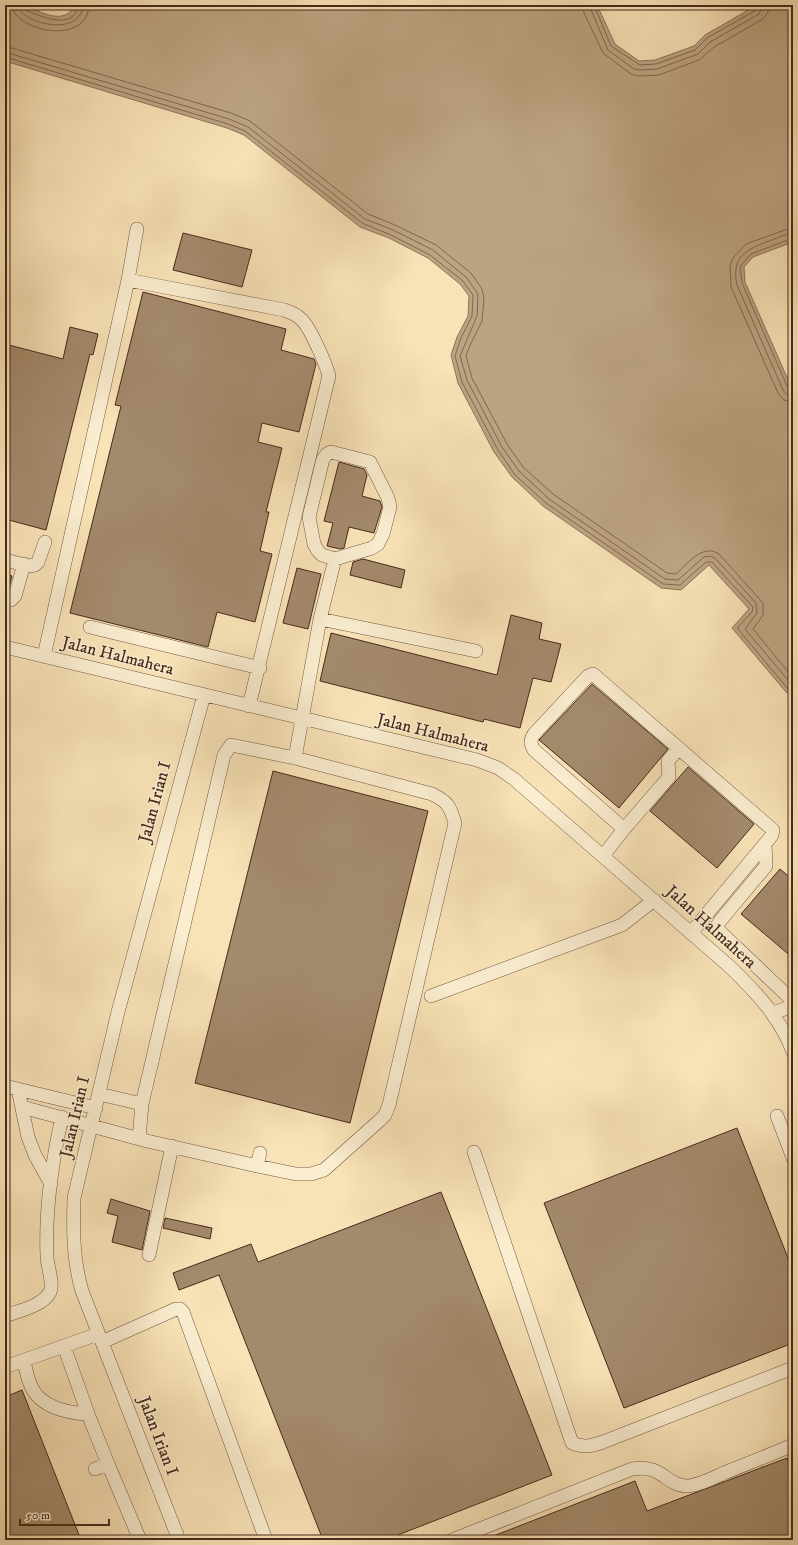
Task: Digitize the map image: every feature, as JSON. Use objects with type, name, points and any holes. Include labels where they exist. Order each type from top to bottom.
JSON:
[{"type":"street","points":[[44,656],[128,280],[136,229]]},
{"type":"street","points":[[128,280],[293,313],[302,319],[326,365],[329,376],[260,668],[249,706]]},
{"type":"street","points":[[331,452],[370,462],[388,498],[390,507],[383,534],[378,544],[372,548],[335,559],[322,555],[314,544],[309,517],[323,459],[331,452]]},
{"type":"street","points":[[5,560],[35,565],[38,562],[45,542]]},
{"type":"street","points":[[295,758],[304,700],[320,619],[335,559]]},
{"type":"street","points":[[5,598],[11,600],[15,596],[24,564]]},
{"type":"street","points":[[320,619],[476,651]]},
{"type":"street","points":[[90,628],[260,668]]},
{"type":"street","name":"Jalan Halmahera","points":[[5,647],[477,760],[498,768],[536,797],[755,991],[773,1013],[792,1050]]},
{"type":"street","points":[[624,829],[534,750],[531,740],[534,734],[588,676],[593,674],[771,826],[772,835],[691,933]]},
{"type":"street","name":"Jalan Irian I","points":[[179,1540],[100,1338],[77,1274],[74,1250],[74,1198],[143,916],[204,695]]},
{"type":"street","points":[[22,1107],[139,1138],[296,1174],[311,1174],[324,1170],[335,1162],[385,1115],[455,823],[451,809],[444,800],[432,794],[295,758],[231,744],[224,754],[142,1104],[139,1138]]},
{"type":"street","points":[[603,856],[669,777],[668,761],[679,748]]},
{"type":"street","points":[[765,844],[766,866],[720,921],[716,928],[793,1001]]},
{"type":"street","points":[[431,996],[622,925],[654,900]]},
{"type":"street","points":[[773,1013],[793,1006]]},
{"type":"street","points":[[5,1086],[96,1108]]},
{"type":"street","points":[[18,1089],[28,1137],[35,1155],[51,1184]]},
{"type":"street","points":[[99,1094],[142,1104]]},
{"type":"street","points":[[777,1116],[793,1158]]},
{"type":"street","points":[[5,1316],[41,1301],[50,1292],[51,1287],[47,1262],[46,1233],[55,1148],[62,1117]]},
{"type":"street","points":[[149,1255],[172,1146]]},
{"type":"street","points":[[474,1152],[572,1443],[581,1447],[590,1447],[793,1368]]},
{"type":"street","points":[[257,1166],[260,1153]]},
{"type":"street","points":[[5,1367],[64,1346],[100,1338],[176,1309],[180,1309],[183,1312],[266,1540]]},
{"type":"street","points":[[64,1346],[88,1414],[140,1540]]},
{"type":"street","points":[[24,1361],[31,1387],[44,1401],[63,1411],[88,1414]]},
{"type":"street","points":[[452,1540],[632,1469],[645,1467],[655,1470],[675,1482],[686,1486],[708,1480],[793,1445]]},
{"type":"street","points":[[95,1469],[108,1464]]},
{"type":"water","points":[[5,5],[22,5],[45,14],[59,16],[70,12],[75,5],[597,5],[615,44],[639,61],[655,60],[694,46],[705,35],[757,5],[793,5],[793,242],[753,257],[744,267],[745,282],[793,391],[793,697],[786,692],[732,628],[749,609],[709,565],[681,590],[661,588],[543,506],[512,477],[494,452],[458,383],[451,355],[457,337],[468,316],[469,296],[460,284],[428,258],[389,238],[360,227],[244,135],[227,128],[5,61]]},
{"type":"building","points":[[183,233],[252,250],[242,287],[173,270]]},
{"type":"building","points":[[143,292],[286,329],[281,350],[314,359],[316,364],[299,432],[262,423],[258,442],[282,448],[266,512],[269,512],[260,551],[272,554],[255,622],[217,612],[208,647],[70,613],[121,406],[115,405]]},
{"type":"building","points":[[70,327],[98,334],[93,355],[90,354],[46,530],[5,519],[5,344],[63,359]]},
{"type":"building","points":[[339,462],[364,469],[367,475],[362,496],[380,501],[382,507],[374,533],[349,527],[344,548],[340,549],[327,546],[333,523],[324,521]]},
{"type":"building","points":[[363,559],[405,570],[401,588],[350,575],[353,562]]},
{"type":"building","points":[[297,568],[321,574],[308,629],[283,623]]},
{"type":"building","points":[[5,574],[12,576],[8,591],[5,590]]},
{"type":"building","points":[[511,615],[542,623],[539,639],[561,644],[551,682],[533,678],[520,728],[484,719],[483,722],[320,681],[331,633],[497,675]]},
{"type":"building","points":[[592,684],[668,749],[619,808],[539,740]]},
{"type":"building","points":[[688,767],[754,824],[717,868],[650,811]]},
{"type":"building","points":[[273,771],[428,811],[350,1123],[195,1083]]},
{"type":"building","points":[[780,869],[793,880],[793,958],[741,914]]},
{"type":"building","points":[[737,1128],[793,1271],[793,1343],[624,1408],[544,1203]]},
{"type":"building","points":[[441,1192],[552,1475],[385,1540],[323,1540],[219,1275],[179,1290],[173,1273],[251,1244],[258,1262]]},
{"type":"building","points":[[111,1199],[150,1211],[142,1250],[112,1242],[118,1216],[107,1213]]},
{"type":"building","points":[[165,1218],[212,1228],[210,1239],[163,1228]]},
{"type":"building","points":[[22,1390],[81,1540],[5,1540],[5,1397]]},
{"type":"building","points":[[787,1458],[793,1474],[793,1540],[483,1540],[635,1481],[647,1511]]}]
